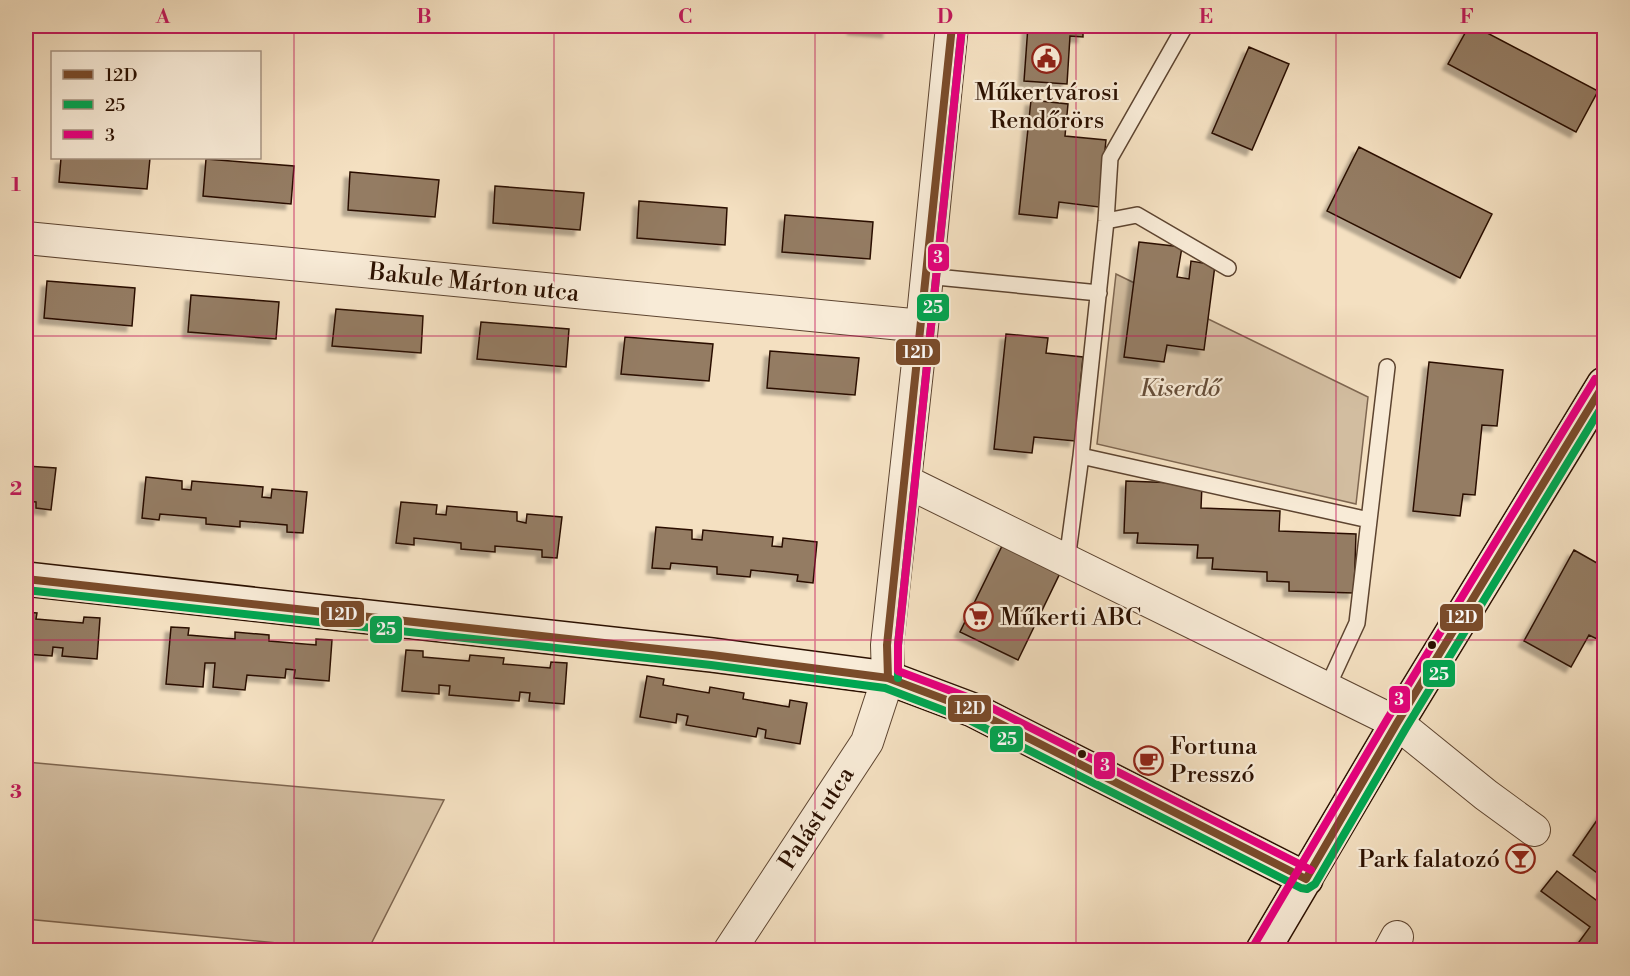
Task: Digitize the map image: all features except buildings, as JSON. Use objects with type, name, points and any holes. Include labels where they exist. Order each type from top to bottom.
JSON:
[{"type":"street","name":"Palást utca","points":[[730,951],[867,742],[888,678],[887,645],[952,26]]},
{"type":"street","name":"Bakule Márton utca","points":[[26,238],[922,326]]},
{"type":"street","points":[[1263,951],[1397,723],[1605,384]]},
{"type":"street","points":[[904,481],[1397,723],[1486,795],[1534,830]]},
{"type":"street","points":[[26,579],[712,655],[888,678],[973,710],[1306,879]]},
{"type":"lane","points":[[1066,560],[1081,456],[1106,221],[1110,158],[1185,26]]},
{"type":"lane","points":[[1106,221],[1137,215],[1228,268]]},
{"type":"lane","points":[[926,276],[1098,293]]},
{"type":"lane","points":[[1327,688],[1357,623],[1387,367]]},
{"type":"lane","points":[[1081,456],[1369,520]]},
{"type":"green space","name":"Kiserdő","points":[[1116,274],[1368,397],[1356,504],[1097,444]]},
{"type":"green space","points":[[26,762],[444,800],[368,950],[350,950],[26,919]]},
{"type":"transit line","name":"12D","points":[[888,678],[887,645],[952,26]]},
{"type":"transit line","name":"25","points":[[898,678],[898,645],[962,27]]},
{"type":"transit line","name":"3","points":[[962,27],[898,645],[898,671],[978,701],[1311,870]]},
{"type":"transit line","name":"3","points":[[1254,945],[1388,718],[1595,379]]},
{"type":"transit line","name":"12D","points":[[26,579],[712,655],[888,678],[973,710],[1306,879],[1397,723],[1604,384]]},
{"type":"transit line","name":"25","points":[[26,590],[711,665],[885,688],[969,720],[1307,889],[1315,884],[1406,728],[1604,403]]},
{"type":"place","name":"Műkertvárosi Rendőrörs","points":[[1047,59]]},
{"type":"place","name":"Műkerti ABC","points":[[979,617]]},
{"type":"place","name":"Fortuna Presszó","points":[[1149,760]]},
{"type":"place","name":"Park falatozó","points":[[1521,859]]}]
